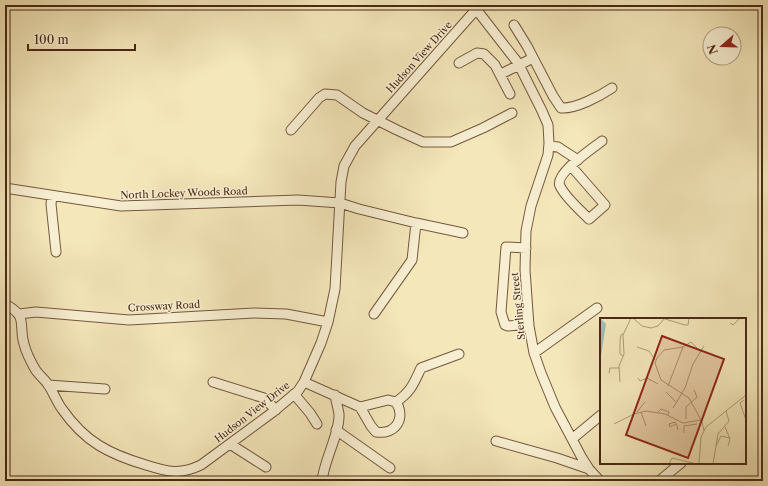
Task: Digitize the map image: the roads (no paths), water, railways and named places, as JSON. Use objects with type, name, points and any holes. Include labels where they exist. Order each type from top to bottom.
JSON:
[{"type":"street","points":[[478,7],[519,64],[548,125],[549,142],[578,160]]},
{"type":"street","name":"Hudson View Drive","points":[[19,314],[22,323],[24,345],[35,370],[48,385],[62,410],[85,436],[98,446],[132,461],[160,470],[174,472],[179,477],[201,465],[276,410],[298,391],[304,382],[321,343],[328,322],[335,290],[341,182],[347,159],[355,146],[377,119],[478,7]]},
{"type":"street","points":[[514,25],[561,108],[568,108],[597,98],[612,88]]},
{"type":"street","points":[[459,63],[477,53],[484,54],[489,58],[500,74],[510,94]]},
{"type":"street","points":[[500,74],[533,58]]},
{"type":"street","points":[[291,130],[319,98],[325,94],[337,95],[363,113],[423,142],[451,142],[512,113]]},
{"type":"street","points":[[571,166],[605,205],[589,219],[559,183],[560,178],[571,166],[602,141]]},
{"type":"street","name":"Sterling Street","points":[[549,142],[548,155],[530,206],[526,231],[525,270],[529,324],[534,353],[555,407],[589,469],[600,481]]},
{"type":"street","name":"North Lockey Woods Road","points":[[5,188],[121,206],[298,200],[340,203],[359,210],[463,233]]},
{"type":"street","points":[[52,196],[51,204],[56,252]]},
{"type":"street","points":[[374,314],[412,260],[416,223]]},
{"type":"street","points":[[526,248],[506,247],[501,312],[505,325],[529,324]]},
{"type":"street","points":[[5,304],[14,308],[19,314]]},
{"type":"street","points":[[534,353],[597,308]]},
{"type":"street","name":"Crossway Road","points":[[19,314],[36,312],[129,320],[254,312],[286,314],[328,322]]},
{"type":"street","points":[[360,407],[388,400],[396,402],[406,395],[414,384],[421,368],[459,354]]},
{"type":"street","points":[[213,382],[264,398],[276,410]]},
{"type":"street","points":[[304,382],[360,407],[376,432],[384,432],[395,427],[400,422],[400,414],[396,402]]},
{"type":"street","points":[[48,385],[105,389]]},
{"type":"street","points":[[294,394],[317,424]]},
{"type":"street","points":[[322,481],[323,472],[336,430],[339,413],[335,395]]},
{"type":"street","points":[[572,439],[600,416]]},
{"type":"street","points":[[336,430],[390,468]]},
{"type":"street","points":[[496,441],[557,458],[589,469]]},
{"type":"street","points":[[230,444],[266,467]]},
{"type":"street","points":[[659,481],[680,464]]}]
